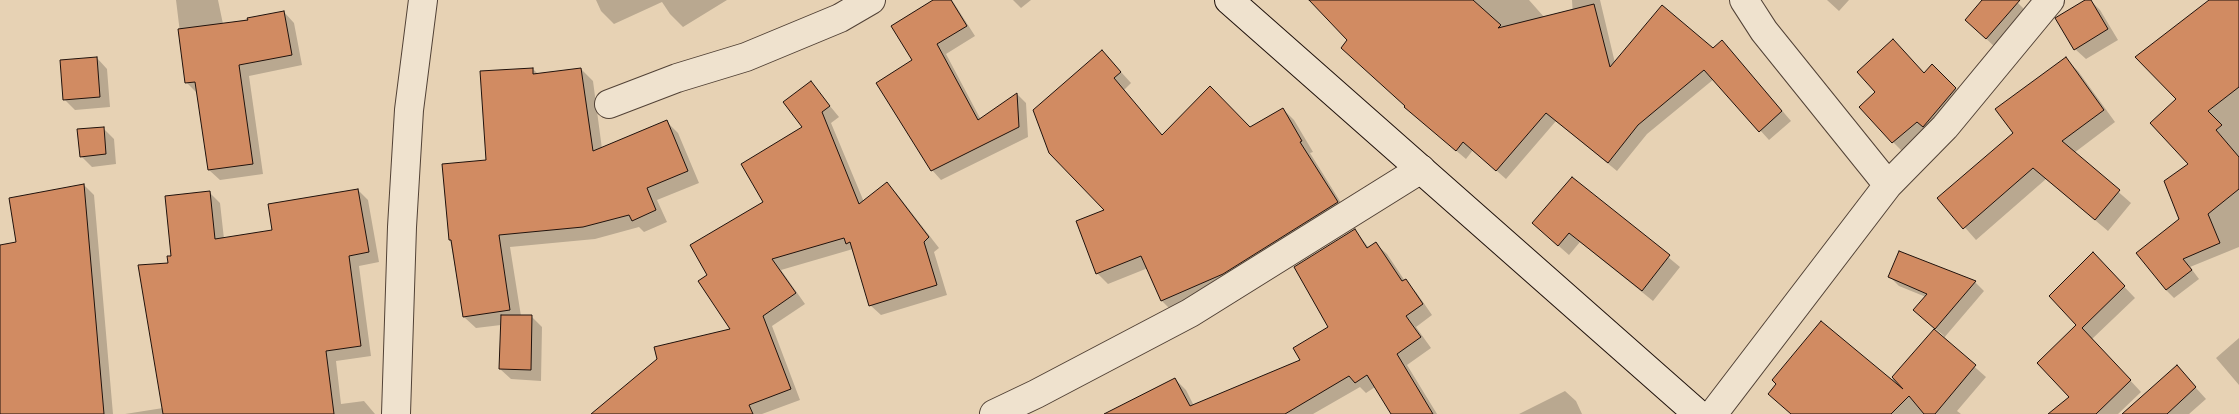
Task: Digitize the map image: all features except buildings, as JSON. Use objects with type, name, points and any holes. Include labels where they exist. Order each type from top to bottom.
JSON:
[{"type":"street","points":[[396,414],[402,227],[409,110],[423,0]]},
{"type":"street","points":[[609,104],[677,78],[746,57],[840,18],[871,0]]},
{"type":"street","points":[[1229,0],[1698,414]]},
{"type":"street","points":[[1744,0],[1764,30],[1888,185]]},
{"type":"street","points":[[1713,414],[1888,185],[1945,128],[2050,0]]},
{"type":"street","points":[[994,414],[1190,313],[1421,169]]}]
